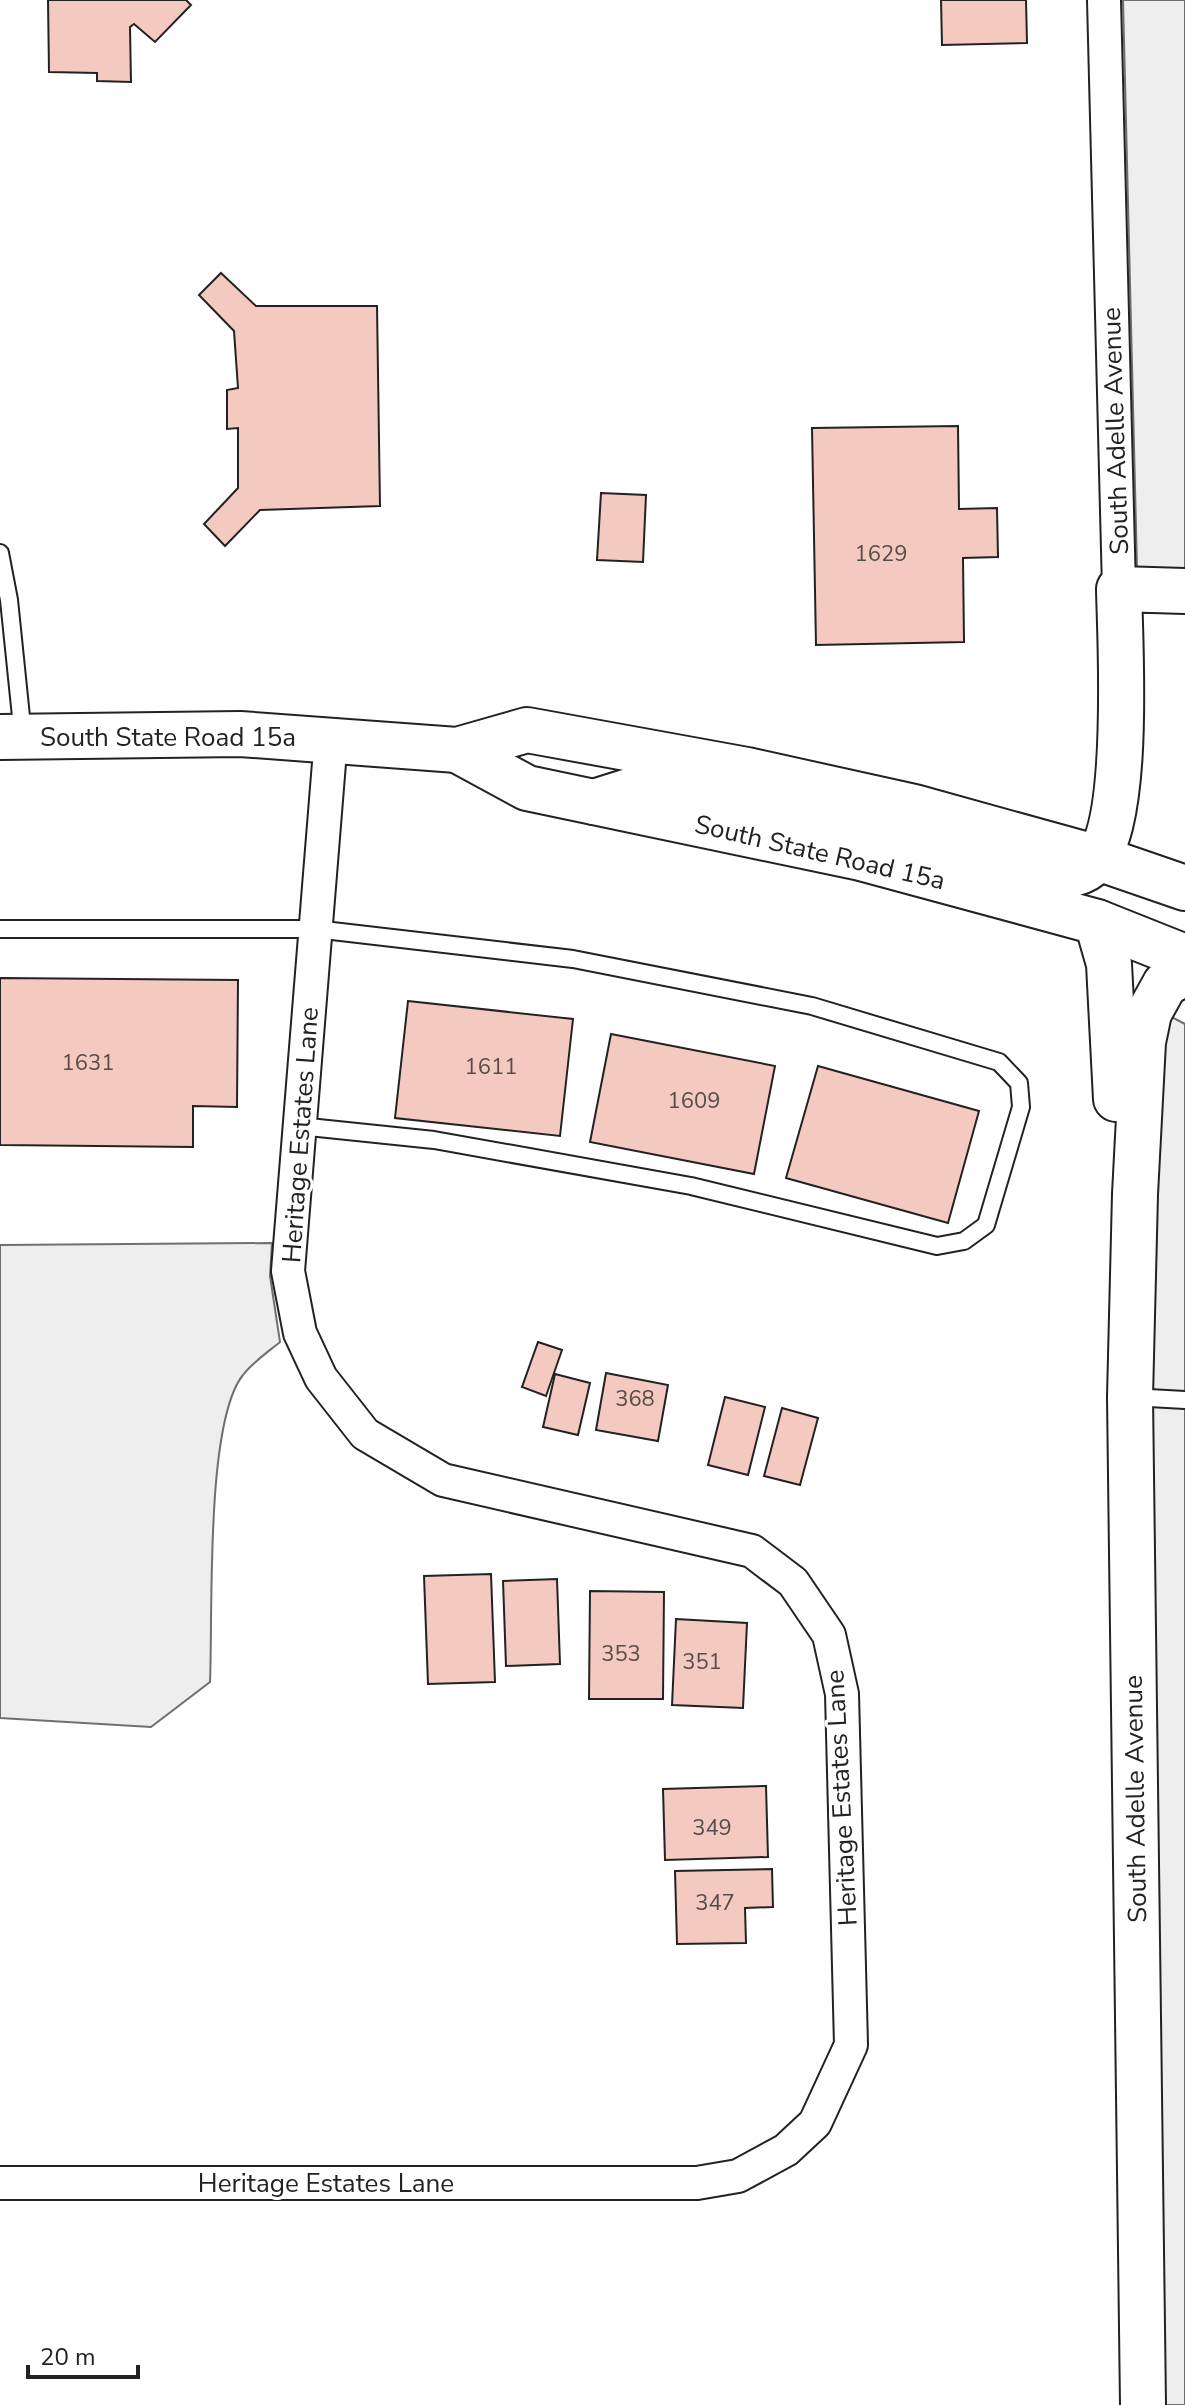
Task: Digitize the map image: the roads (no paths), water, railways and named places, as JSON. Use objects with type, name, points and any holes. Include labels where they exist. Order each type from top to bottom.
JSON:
[{"type":"main road","points":[[1119,589],[1185,591]]},
{"type":"main road","name":"South Adelle Avenue","points":[[1098,858],[1112,822],[1118,782],[1119,589]]},
{"type":"main road","name":"South State Road 15a","points":[[12,737],[240,734],[331,738],[457,750],[527,730],[747,770],[883,800],[1098,858],[1185,888]]},
{"type":"main road","name":"South State Road 15a","points":[[457,750],[527,788],[861,858],[1097,922],[1179,951]]},
{"type":"main road","points":[[594,802],[645,786],[740,803],[1031,875],[1070,875],[1087,868],[1098,858]]},
{"type":"main road","name":"South Adelle Avenue","points":[[1097,922],[1109,964],[1120,1166],[1135,1194]]},
{"type":"main road","name":"South Adelle Avenue","points":[[1143,2405],[1130,1397],[1135,1194],[1143,1042],[1149,1013],[1179,951]]},
{"type":"street","name":"South Adelle Avenue","points":[[1104,0],[1119,589]]},
{"type":"street","name":"Heritage Estates Lane","points":[[0,2183],[697,2183],[738,2176],[786,2150],[815,2123],[851,2045],[842,1694],[829,1635],[793,1582],[752,1551],[443,1480],[365,1434],[321,1378],[300,1333],[288,1271],[331,738]]},
{"type":"lane","points":[[0,553],[9,600],[12,737]]},
{"type":"lane","points":[[0,929],[315,929],[573,959],[812,1006],[999,1062],[1019,1083],[1021,1107],[986,1225],[964,1241],[937,1246],[691,1186],[434,1140],[299,1126]]},
{"type":"lane","points":[[1130,1397],[1185,1400]]}]
